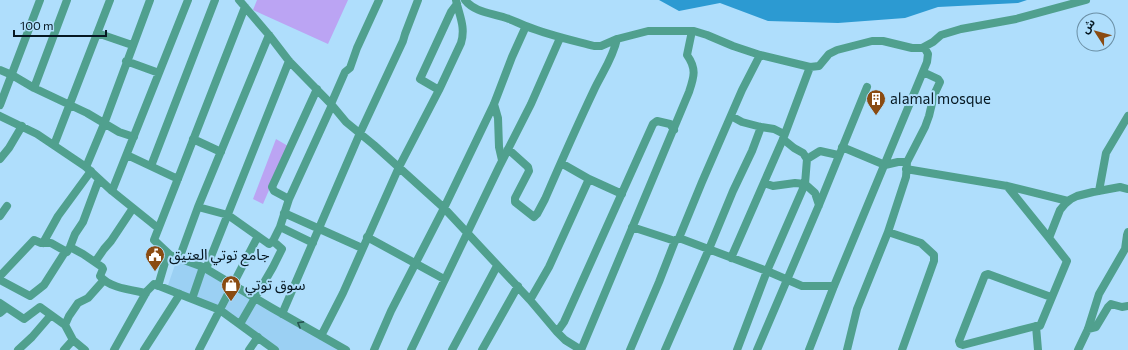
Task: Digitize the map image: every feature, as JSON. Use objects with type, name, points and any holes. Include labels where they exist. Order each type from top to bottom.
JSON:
[{"type":"street","points":[[0,105],[40,0]]},
{"type":"street","points":[[34,88],[67,0]]},
{"type":"street","points":[[54,145],[110,0]]},
{"type":"street","points":[[43,243],[58,216],[88,169],[126,61],[150,0]]},
{"type":"street","points":[[112,191],[188,0]]},
{"type":"street","points":[[151,166],[216,0]]},
{"type":"street","points":[[239,0],[289,61],[317,89],[346,122],[444,208],[497,266],[518,286],[557,332],[565,340],[581,350],[674,130],[694,77],[691,61],[687,55],[692,30]]},
{"type":"street","points":[[198,207],[228,215],[269,244],[273,241],[280,227],[289,199],[345,72],[350,68],[356,48],[379,0]]},
{"type":"street","points":[[282,314],[360,133],[403,41],[418,0]]},
{"type":"street","points":[[465,0],[476,10],[510,19],[560,38],[594,46],[601,46],[617,39],[648,31],[692,30],[760,55],[810,67],[819,66],[829,54],[837,50],[872,41],[887,42],[912,48],[924,47],[941,35],[961,29],[1016,19],[1086,0]]},
{"type":"street","points":[[439,90],[420,79],[456,2]]},
{"type":"street","points":[[321,336],[399,167],[439,90],[461,43],[463,35],[461,18],[456,2]]},
{"type":"street","points":[[245,7],[154,240],[170,255],[204,268],[346,350]]},
{"type":"street","points":[[374,350],[391,311],[444,208],[494,104],[526,26]]},
{"type":"street","points":[[97,33],[132,46]]},
{"type":"street","points":[[179,259],[198,207],[269,35]]},
{"type":"street","points":[[412,350],[502,160],[531,104],[560,38]]},
{"type":"street","points":[[508,150],[528,167],[529,171],[515,198],[515,202],[534,217],[537,214],[595,88],[608,65],[616,47],[617,39]]},
{"type":"street","points":[[809,350],[834,286],[928,62],[928,54],[924,47]]},
{"type":"street","points":[[630,350],[742,90],[760,55]]},
{"type":"street","points":[[126,61],[159,73]]},
{"type":"street","points":[[192,299],[228,215],[289,61]]},
{"type":"street","points":[[732,258],[784,137],[810,67]]},
{"type":"street","points":[[0,70],[87,113],[119,132],[134,137]]},
{"type":"street","points":[[846,350],[857,309],[888,232],[906,177],[906,166],[925,127],[934,95],[940,82],[938,78],[923,72]]},
{"type":"street","points":[[757,350],[819,205],[838,155],[867,87]]},
{"type":"street","points":[[289,199],[274,191],[272,187],[317,89]]},
{"type":"street","points":[[494,104],[498,118],[499,147],[502,160]]},
{"type":"street","points":[[0,116],[37,134],[88,169],[112,191],[158,228]]},
{"type":"street","points":[[731,116],[742,122],[774,129],[794,148],[803,153],[807,159],[805,184],[767,271],[737,350]]},
{"type":"street","points":[[1099,191],[1106,153],[1128,116]]},
{"type":"street","points":[[557,332],[564,322],[653,124],[657,121],[670,124],[674,130]]},
{"type":"street","points":[[0,160],[22,126]]},
{"type":"street","points":[[665,350],[710,249],[761,127]]},
{"type":"street","points":[[194,139],[221,152]]},
{"type":"street","points":[[842,147],[885,165],[898,162],[906,166],[1007,186],[1068,201]]},
{"type":"street","points":[[807,159],[820,151],[838,155]]},
{"type":"street","points":[[127,155],[178,179]]},
{"type":"street","points":[[561,163],[589,179],[622,194]]},
{"type":"street","points":[[0,280],[30,296],[44,285],[68,250],[74,234],[83,222],[99,179]]},
{"type":"street","points":[[530,300],[549,267],[589,179]]},
{"type":"street","points":[[764,183],[773,186],[795,183],[805,184],[815,193],[819,205]]},
{"type":"street","points":[[1007,186],[1067,261],[1040,326],[963,345],[960,344],[959,341],[985,275],[988,274],[1051,297]]},
{"type":"street","points":[[1049,238],[1060,210],[1068,201],[1077,196],[1099,191],[1120,187],[1128,189]]},
{"type":"street","points":[[0,216],[7,206]]},
{"type":"street","points":[[95,262],[133,208]]},
{"type":"street","points":[[284,213],[362,248]]},
{"type":"street","points":[[280,227],[313,242]]},
{"type":"street","points":[[632,227],[710,249],[802,286],[834,286]]},
{"type":"street","points":[[888,232],[921,243],[934,255],[934,261],[902,350]]},
{"type":"street","points":[[1078,350],[1088,329],[1099,294],[1126,248],[1126,235],[1128,232]]},
{"type":"street","points":[[199,350],[258,236]]},
{"type":"street","points":[[367,237],[444,280]]},
{"type":"street","points":[[0,276],[34,240],[43,243],[51,243],[83,254],[102,267],[103,269],[100,276],[104,280],[124,290],[146,293]]},
{"type":"street","points":[[240,324],[282,249],[273,241]]},
{"type":"street","points":[[158,286],[166,259],[170,255]]},
{"type":"street","points":[[452,350],[497,266]]},
{"type":"street","points":[[64,325],[78,303],[88,298],[104,280]]},
{"type":"street","points":[[115,350],[146,293],[154,284],[220,310],[275,350]]},
{"type":"street","points":[[482,350],[518,286]]},
{"type":"street","points":[[144,350],[180,294]]},
{"type":"street","points":[[1088,329],[1096,327],[1111,304],[1122,308],[1128,306]]},
{"type":"street","points":[[2,308],[24,319],[40,307],[64,325],[73,340],[85,350]]},
{"type":"street","points":[[18,350],[32,337],[51,315]]},
{"type":"street","points":[[1036,326],[1038,350]]},
{"type":"street","points":[[249,350],[258,338]]},
{"type":"street","points":[[64,350],[73,340]]},
{"type":"shaded area","points":[[257,0],[348,0],[328,44],[253,10]]},
{"type":"shaded area","points":[[659,0],[1027,0],[1018,3],[938,7],[905,18],[838,23],[768,21],[720,3],[679,11]]},
{"type":"shaded area","points":[[276,139],[288,146],[263,204],[253,199]]},
{"type":"shaded area","name":"سوق توتي","points":[[177,259],[204,269],[339,347],[338,350],[277,350],[220,309],[167,288]]},
{"type":"place","name":"alamal mosque","points":[[876,116]]},
{"type":"place","name":"جامع توتي العتيق","points":[[155,272]]},
{"type":"place","name":"سوق توتي","points":[[231,302]]}]
